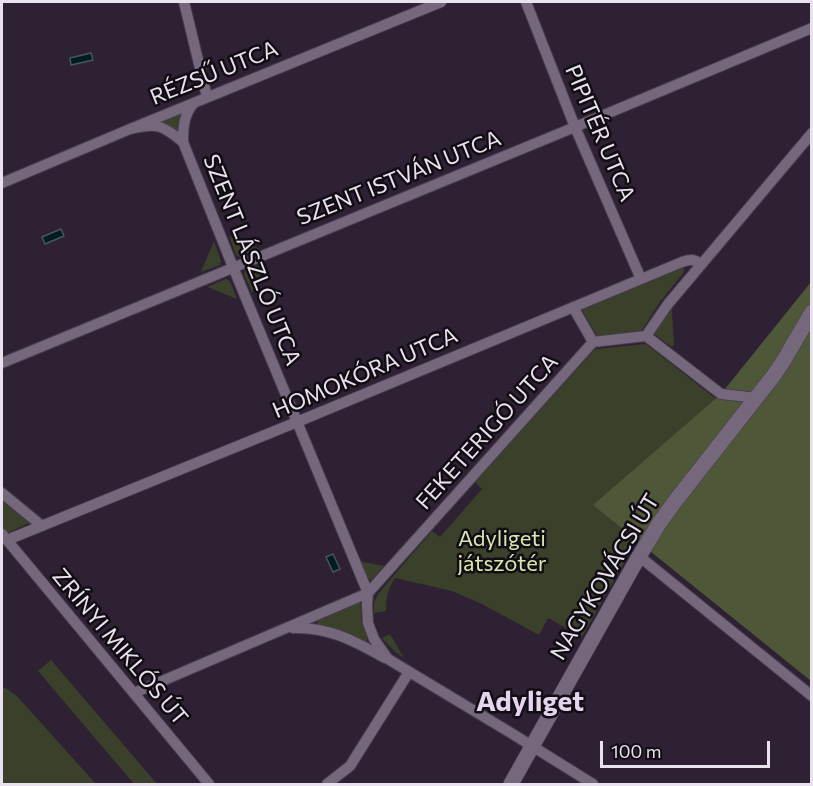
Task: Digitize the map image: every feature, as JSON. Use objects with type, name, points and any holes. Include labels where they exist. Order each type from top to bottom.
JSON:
[{"type":"street","points":[[184,2],[207,97]]},
{"type":"street","name":"RÉZSŰ UTCA","points":[[2,183],[441,2]]},
{"type":"street","name":"PIPITÉR UTCA","points":[[526,2],[575,127],[641,279]]},
{"type":"street","name":"SZENT ISTVÁN UTCA","points":[[2,363],[812,28]]},
{"type":"street","name":"SZENT LÁSZLÓ UTCA","points":[[194,102],[186,115],[183,142],[368,593]]},
{"type":"street","name":"SZENT LÁSZLÓ UTCA","points":[[130,129],[150,125],[160,127],[183,142]]},
{"type":"street","points":[[646,336],[668,304],[812,133]]},
{"type":"street","name":"HOMOKÓRA UTCA","points":[[4,537],[42,525],[297,422],[690,259],[701,264]]},
{"type":"street","points":[[573,307],[593,342],[646,336],[721,394],[757,398]]},
{"type":"street","name":"NAGYKOVÁCSI ÚT","points":[[511,784],[528,744],[665,514],[757,398],[784,360],[812,312]]},
{"type":"street","name":"FEKETERIGÓ UTCA","points":[[134,693],[368,593],[593,342]]},
{"type":"street","points":[[2,493],[42,525]]},
{"type":"street","name":"ZRÍNYI MIKLÓS ÚT","points":[[4,537],[209,784]]},
{"type":"street","points":[[638,558],[653,567],[812,696]]},
{"type":"street","points":[[368,593],[368,623],[374,639],[388,659]]},
{"type":"street","points":[[284,629],[311,628],[334,633],[355,642],[388,659],[593,784]]},
{"type":"street","points":[[327,784],[350,766],[409,672]]},
{"type":"green space","points":[[183,109],[180,135],[155,121]]},
{"type":"green space","points":[[229,236],[260,249],[240,257],[236,255]]},
{"type":"green space","points":[[214,241],[221,261],[220,265],[201,272]]},
{"type":"green space","points":[[265,263],[252,293],[244,274],[245,271]]},
{"type":"green space","points":[[680,267],[684,268],[684,272],[660,302],[640,333],[598,338],[582,310]]},
{"type":"green space","points":[[226,279],[230,281],[237,299],[207,287]]},
{"type":"green space","points":[[811,282],[811,681],[593,505],[721,394]]},
{"type":"green space","points":[[670,309],[672,310],[674,345],[672,347],[655,335]]},
{"type":"green space","name":"Adyligeti játszótér","points":[[646,344],[716,399],[594,505],[637,540],[582,637],[548,618],[539,635],[482,604],[452,591],[395,578],[388,593],[386,611],[374,613],[374,603],[378,594],[432,531],[440,537],[482,489],[475,482],[595,349]]},
{"type":"green space","points":[[2,500],[29,523],[6,534],[2,529]]},
{"type":"green space","points":[[358,561],[384,566],[371,580],[367,579]]},
{"type":"green space","points":[[360,602],[361,619],[367,642],[363,643],[318,625],[318,620]]},
{"type":"green space","points":[[390,634],[404,658],[382,638]]},
{"type":"green space","points":[[51,660],[157,784],[134,784],[38,671]]},
{"type":"green space","points":[[2,687],[17,696],[96,784],[2,784]]},
{"type":"shaded area","points":[[91,53],[93,60],[71,65],[70,58]]},
{"type":"shaded area","points":[[61,229],[64,236],[45,244],[42,237]]},
{"type":"shaded area","points":[[333,554],[340,569],[333,572],[326,557]]},
{"type":"district","name":"Adyliget","points":[[530,702]]}]
